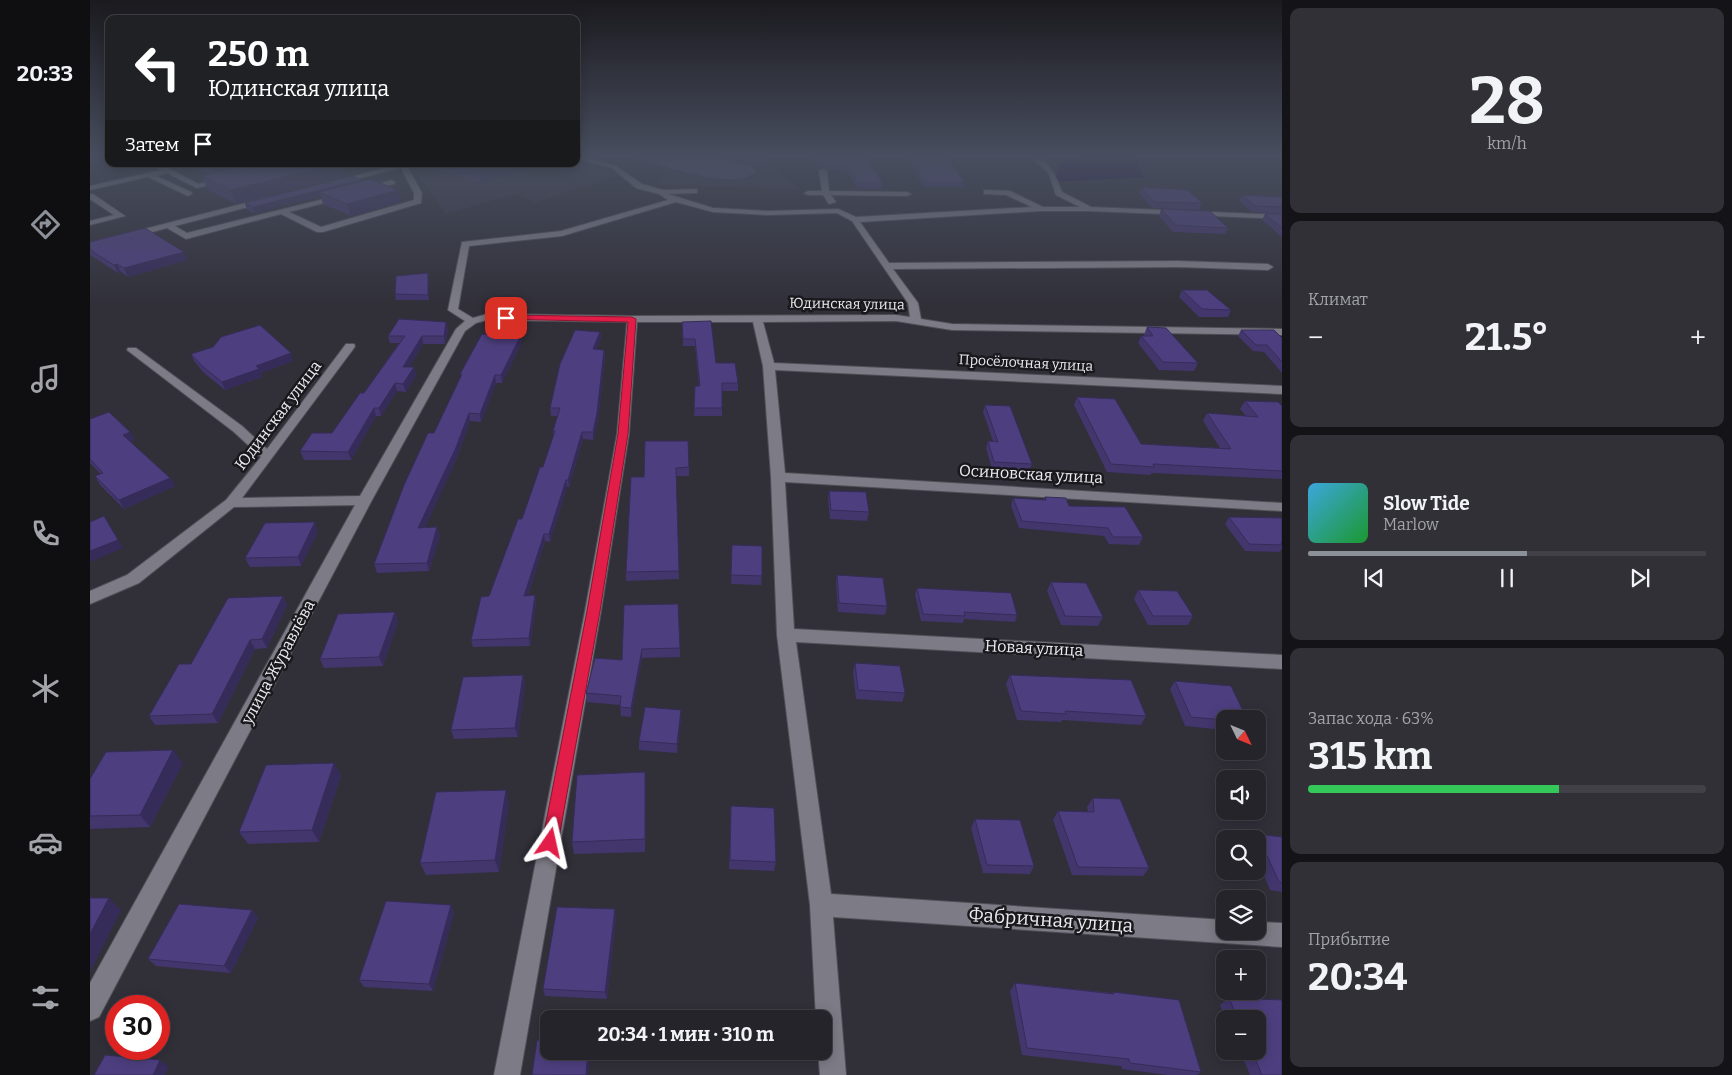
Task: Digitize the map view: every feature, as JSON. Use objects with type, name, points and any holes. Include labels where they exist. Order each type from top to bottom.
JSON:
[{"type":"street","points":[[90,223],[121,216],[104,205]]},
{"type":"street","points":[[90,246],[248,205]]},
{"type":"street","points":[[168,226],[186,236],[304,205]]},
{"type":"street","points":[[282,211],[320,230],[406,205]]},
{"type":"street","points":[[472,321],[453,310],[466,244],[562,233],[658,205]]},
{"type":"street","points":[[696,205],[714,210],[768,213],[838,211]]},
{"type":"street","points":[[834,205],[838,211],[855,220],[1090,208],[1282,217]]},
{"type":"street","points":[[1034,205],[1043,209]]},
{"type":"street","points":[[1084,205],[1090,208]]},
{"type":"street","points":[[855,220],[860,230],[913,303],[916,320]]},
{"type":"street","points":[[886,266],[1150,264],[1268,267]]},
{"type":"street","name":"Юдинская улица","points":[[472,321],[487,317],[632,319],[896,318],[952,327],[1282,332]]},
{"type":"street","points":[[507,1075],[592,621],[621,444],[632,319]]},
{"type":"street","points":[[757,319],[769,366],[778,477],[786,635],[821,905],[833,1075]]},
{"type":"street","name":"улица Журавлёва","points":[[90,1008],[461,329],[472,321]]},
{"type":"street","name":"Юдинская улица","points":[[90,598],[133,578],[230,503],[268,457],[350,346]]},
{"type":"street","points":[[132,350],[238,428],[268,457]]},
{"type":"street","name":"Просёлочная улица","points":[[769,366],[1282,390]]},
{"type":"street","name":"Осиновская улица","points":[[778,477],[1282,507]]},
{"type":"street","points":[[230,503],[366,500]]},
{"type":"street","name":"Новая улица","points":[[786,635],[1282,662]]},
{"type":"street","name":"Фабричная улица","points":[[821,905],[1282,935]]},
{"type":"shaded area","points":[[440,205],[476,205],[446,214]]},
{"type":"building","points":[[1282,205],[1282,207],[1255,206]]},
{"type":"building","points":[[1161,209],[1210,211],[1228,228],[1176,225]]},
{"type":"building","points":[[1265,214],[1282,214],[1282,228]]},
{"type":"building","points":[[145,228],[184,252],[124,268],[117,264],[114,265],[90,250],[90,242]]},
{"type":"building","points":[[428,273],[428,295],[395,294],[396,276]]},
{"type":"building","points":[[1182,290],[1207,290],[1231,310],[1202,309]]},
{"type":"building","points":[[399,319],[446,322],[444,336],[422,336],[403,367],[414,367],[403,384],[395,383],[379,408],[374,408],[348,452],[300,451],[312,433],[332,433],[360,393],[364,393],[405,336],[388,336]]},
{"type":"building","points":[[711,321],[716,363],[735,363],[738,383],[722,383],[722,408],[694,408],[695,386],[700,386],[695,339],[683,339],[682,322]]},
{"type":"building","points":[[260,325],[291,353],[256,366],[259,369],[222,382],[191,354],[213,347],[221,337]]},
{"type":"building","points":[[1147,327],[1166,328],[1198,363],[1163,362],[1141,336],[1153,336]]},
{"type":"building","points":[[575,330],[600,332],[593,349],[604,350],[597,413],[593,432],[582,432],[549,534],[544,534],[524,596],[535,595],[529,638],[471,640],[481,597],[489,596],[518,519],[522,519],[540,467],[543,467],[555,431],[553,431],[560,408],[550,408],[560,364]]},
{"type":"building","points":[[1241,330],[1274,330],[1282,338],[1282,362],[1267,345],[1256,345]]},
{"type":"building","points":[[482,334],[520,337],[501,375],[495,375],[480,414],[469,413],[455,450],[418,528],[437,527],[427,563],[374,564],[404,485],[428,433],[434,433],[462,374],[460,374]]},
{"type":"building","points":[[1077,397],[1115,399],[1141,444],[1231,449],[1207,413],[1258,417],[1245,401],[1278,402],[1282,406],[1282,471],[1153,464],[1154,467],[1111,464]]},
{"type":"building","points":[[985,405],[1010,406],[1032,464],[994,462],[988,441],[998,442]]},
{"type":"building","points":[[109,412],[130,432],[123,435],[170,478],[119,500],[95,476],[103,473],[90,459],[90,419]]},
{"type":"building","points":[[645,441],[688,441],[689,467],[676,468],[679,571],[626,572],[631,477],[644,477]]},
{"type":"building","points":[[829,491],[866,492],[869,512],[831,510]]},
{"type":"building","points":[[1045,497],[1066,498],[1069,506],[1125,507],[1143,537],[1113,537],[1108,528],[1022,521],[1013,498],[1046,500]]},
{"type":"building","points":[[104,516],[118,540],[90,551],[90,522]]},
{"type":"building","points":[[1229,517],[1282,518],[1282,545],[1249,544]]},
{"type":"building","points":[[315,522],[298,557],[245,558],[265,523]]},
{"type":"building","points":[[732,545],[762,546],[762,576],[731,575]]},
{"type":"building","points":[[837,575],[883,578],[887,606],[839,603]]},
{"type":"building","points":[[1051,582],[1086,583],[1103,617],[1065,616]]},
{"type":"building","points":[[917,588],[1011,593],[1017,615],[964,612],[965,616],[923,614]]},
{"type":"building","points":[[1138,590],[1177,591],[1193,616],[1153,616]]},
{"type":"building","points":[[283,596],[262,639],[250,640],[212,714],[149,716],[179,664],[191,664],[228,598]]},
{"type":"building","points":[[678,604],[680,648],[642,649],[631,708],[620,707],[621,696],[586,693],[595,658],[622,660],[624,605]]},
{"type":"building","points":[[395,612],[379,657],[320,659],[338,614]]},
{"type":"building","points":[[855,663],[900,666],[905,693],[858,690]]},
{"type":"building","points":[[523,675],[515,728],[451,730],[463,677]]},
{"type":"building","points":[[1010,675],[1131,680],[1146,716],[1065,711],[1066,714],[1021,711]]},
{"type":"building","points":[[1175,681],[1231,686],[1243,710],[1216,710],[1216,719],[1191,717]]},
{"type":"building","points":[[645,707],[681,710],[677,744],[639,741]]},
{"type":"building","points":[[173,750],[140,815],[90,816],[90,779],[106,752]]},
{"type":"building","points":[[334,763],[312,830],[239,832],[266,765]]},
{"type":"building","points":[[645,772],[645,839],[572,842],[577,775]]},
{"type":"building","points":[[506,790],[495,860],[420,863],[436,792]]},
{"type":"building","points":[[1093,798],[1120,799],[1149,868],[1078,867],[1058,811],[1094,812]]},
{"type":"building","points":[[731,806],[774,808],[776,862],[730,860]]},
{"type":"building","points":[[975,819],[1020,820],[1034,866],[987,865]]},
{"type":"building","points":[[1266,835],[1282,837],[1282,883],[1279,882],[1266,854]]},
{"type":"building","points":[[90,898],[109,898],[90,934]]},
{"type":"building","points":[[386,901],[451,905],[429,984],[359,980]]},
{"type":"building","points":[[179,904],[252,910],[224,966],[148,959]]},
{"type":"building","points":[[557,907],[615,909],[605,992],[543,989]]},
{"type":"building","points":[[1015,983],[1179,1000],[1201,1072],[1130,1063],[1129,1059],[1027,1048]]},
{"type":"building","points":[[1230,1000],[1282,1000],[1282,1075],[1262,1075],[1256,1060],[1266,1060],[1266,1010],[1234,1010]]},
{"type":"building","points":[[537,1040],[540,1040],[540,1060],[587,1060],[586,1075],[532,1075]]},
{"type":"building","points":[[105,1055],[105,1060],[160,1060],[153,1075],[94,1075]]},
{"type":"route","points":[[506,318],[632,319],[623,434],[594,611],[550,843]]}]
